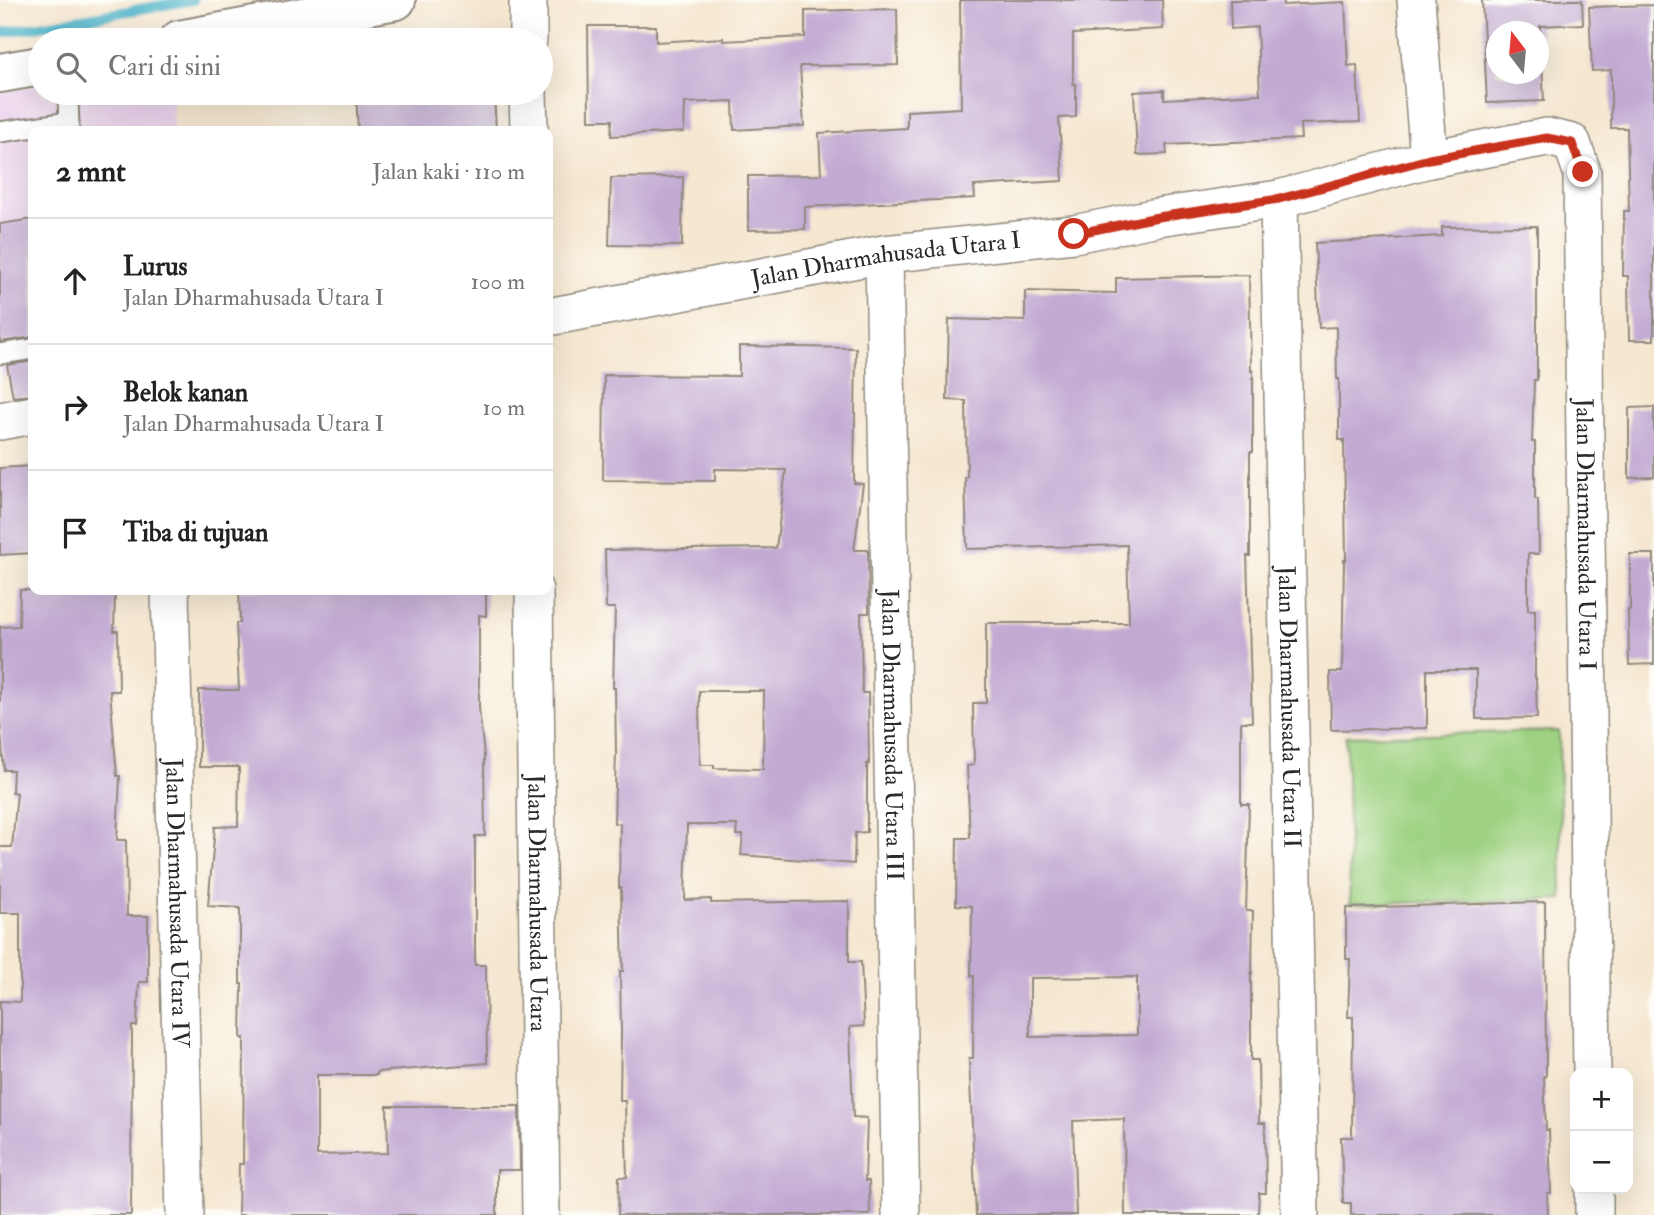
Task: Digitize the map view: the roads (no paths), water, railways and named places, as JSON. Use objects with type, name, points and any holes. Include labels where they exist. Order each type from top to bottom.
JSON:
[{"type":"main road","points":[[244,28],[396,0]]},
{"type":"main road","points":[[0,74],[28,68]]},
{"type":"street","points":[[528,0],[528,28]]},
{"type":"street","points":[[1416,0],[1429,159]]},
{"type":"street","points":[[528,105],[529,126]]},
{"type":"street","name":"Jalan Dharmahusada Utara I","points":[[553,316],[884,254],[1074,234],[1158,217],[1279,199],[1429,159],[1547,138],[1572,143],[1583,172],[1592,1068]]},
{"type":"street","name":"Jalan Dharmahusada Utara II","points":[[1279,199],[1300,1215]]},
{"type":"street","name":"Jalan Dharmahusada Utara III","points":[[884,254],[901,1215]]},
{"type":"street","points":[[0,421],[28,416]]},
{"type":"street","name":"Jalan Dharmahusada Utara IV","points":[[170,595],[185,1215]]},
{"type":"street","name":"Jalan Dharmahusada Utara","points":[[534,595],[541,1215]]},
{"type":"street","points":[[1594,1194],[1594,1215]]},
{"type":"lane","points":[[68,105],[69,126]]},
{"type":"lane","points":[[0,132],[28,130]]},
{"type":"lane","points":[[0,354],[28,350]]},
{"type":"waterway","points":[[29,28],[193,0]]},
{"type":"waterway","points":[[0,33],[28,28]]}]
